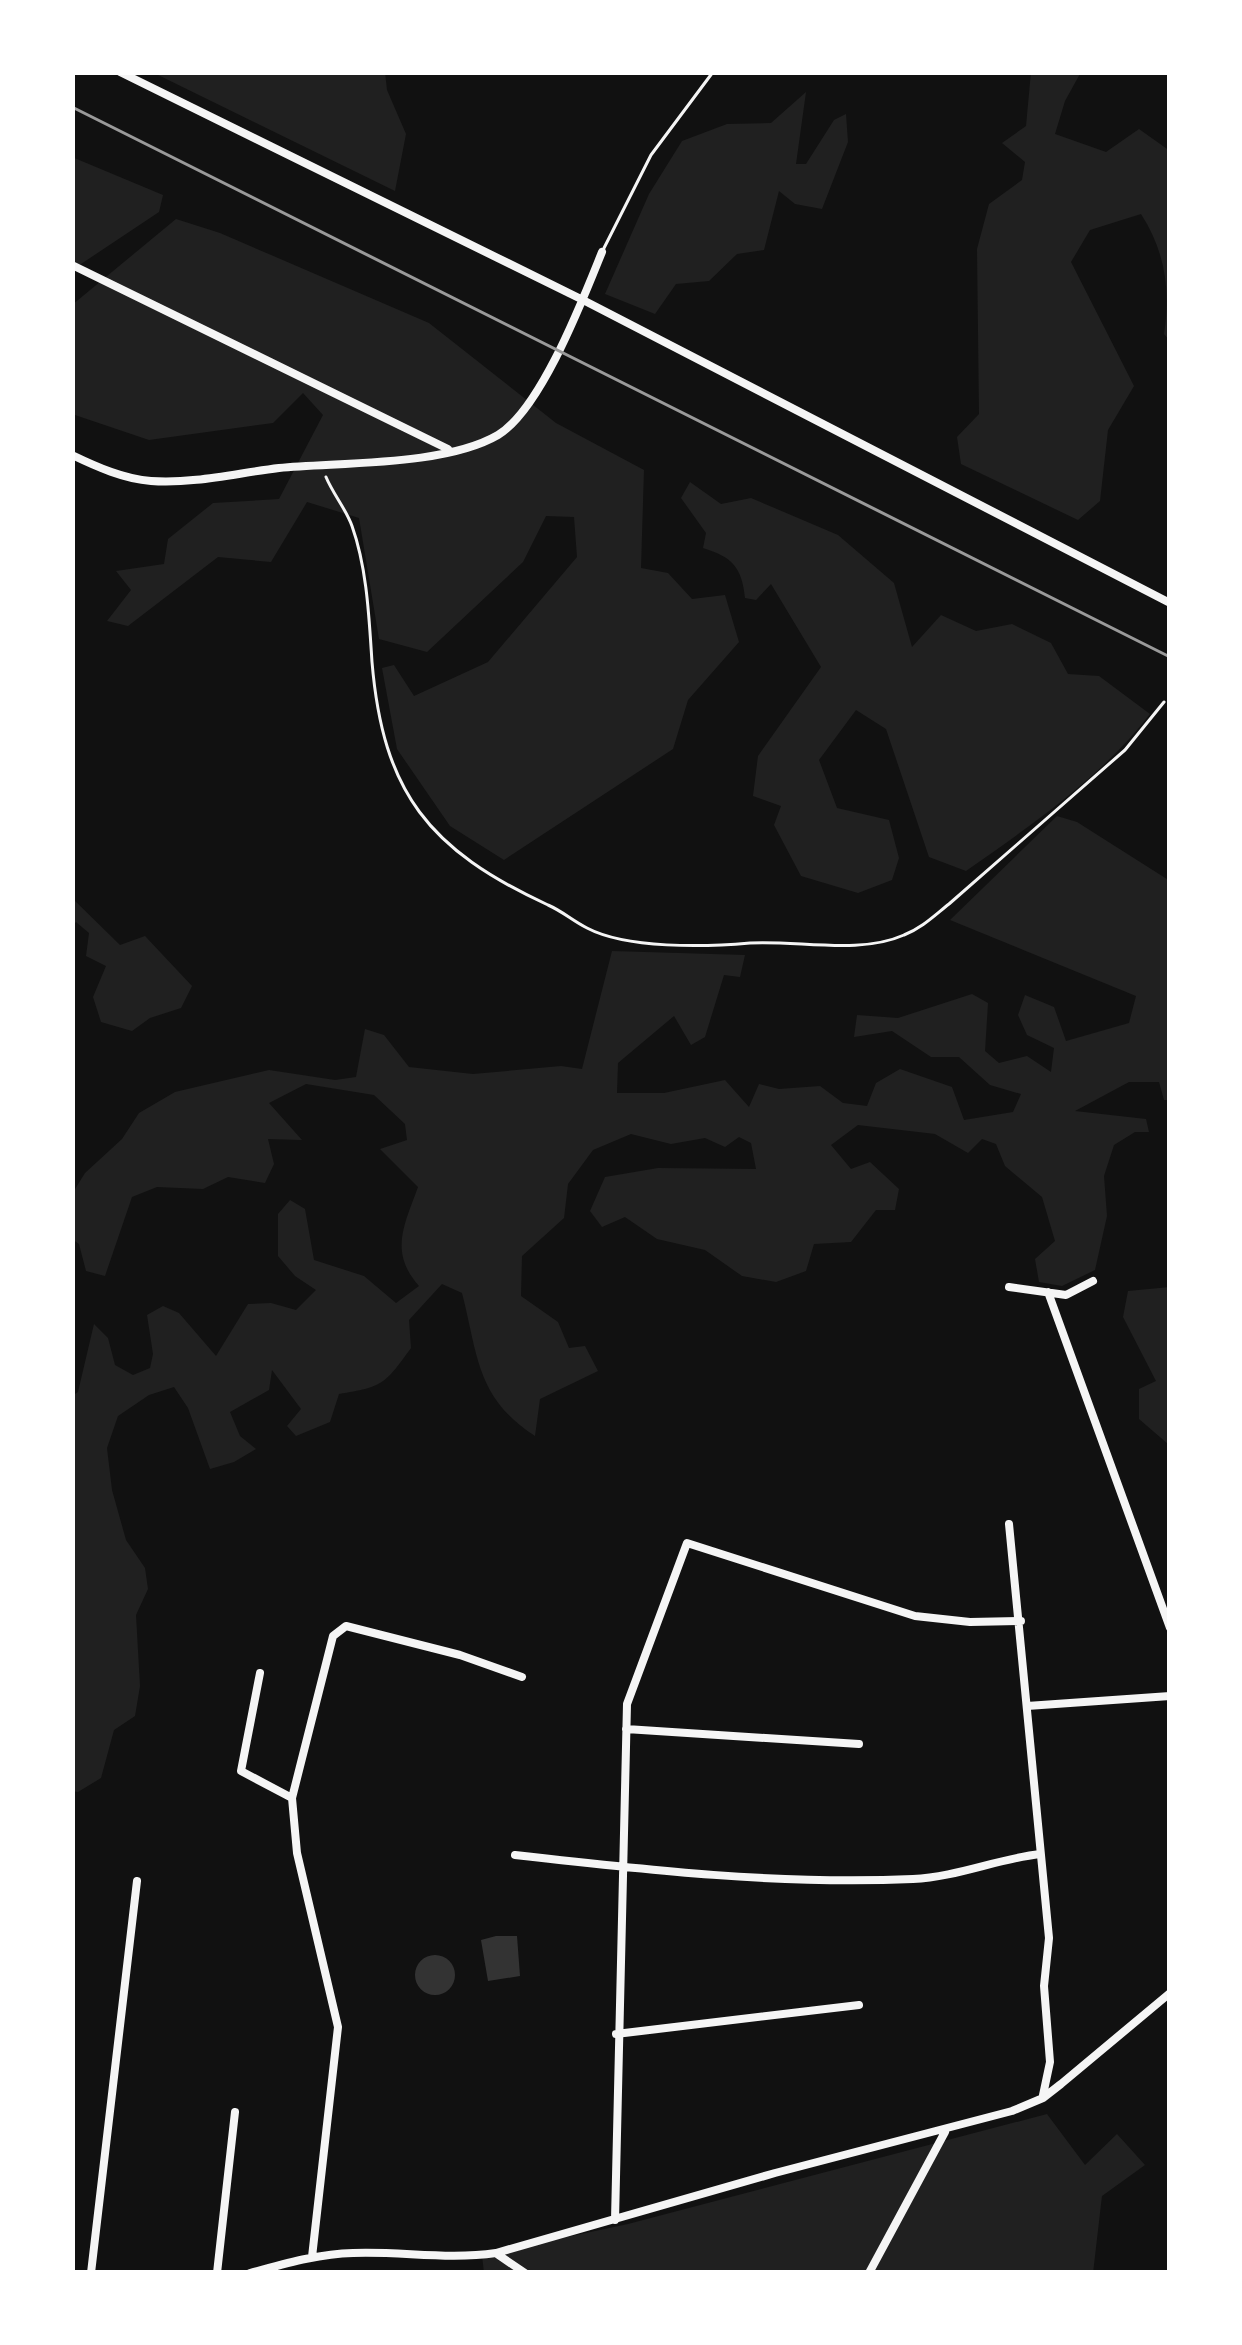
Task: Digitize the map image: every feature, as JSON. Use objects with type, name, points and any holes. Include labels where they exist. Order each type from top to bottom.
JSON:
[{"type":"street","points":[[120,72],[583,300],[1170,603]]},
{"type":"street","points":[[72,455],[149,481],[184,481],[422,458],[497,435],[525,410],[583,300],[602,252]]},
{"type":"street","points":[[72,265],[450,450]]},
{"type":"street","points":[[1009,1287],[1066,1295],[1094,1281]]},
{"type":"street","points":[[1048,1292],[1170,1628]]},
{"type":"street","points":[[1010,1524],[1049,1938],[1044,1986],[1050,2062],[1043,2098]]},
{"type":"street","points":[[615,2220],[627,1704],[687,1544],[915,1616],[1021,1621]]},
{"type":"street","points":[[302,2273],[338,2027],[297,1853],[292,1798],[332,1636],[346,1626],[460,1655],[522,1677]]},
{"type":"street","points":[[260,1673],[242,1771],[292,1798]]},
{"type":"street","points":[[1027,1706],[1170,1696]]},
{"type":"street","points":[[626,1729],[859,1744]]},
{"type":"street","points":[[515,1855],[734,1876],[914,1879],[1040,1855]]},
{"type":"street","points":[[91,2273],[136,1881]]},
{"type":"street","points":[[250,2273],[306,2258],[354,2253],[429,2257],[496,2253],[1012,2111],[1043,2098],[1170,1993]]},
{"type":"street","points":[[616,2034],[859,2006]]},
{"type":"street","points":[[218,2273],[235,2112]]},
{"type":"street","points":[[869,2273],[945,2131]]},
{"type":"street","points":[[496,2253],[525,2273]]},
{"type":"street","points":[[429,2257],[430,2273]]},
{"type":"lane","points":[[602,252],[651,155],[713,72]]},
{"type":"path","points":[[321,465],[351,524],[369,616],[376,711],[414,809],[444,842],[499,880],[603,935],[645,942],[732,945],[849,944],[901,937],[936,915],[1125,750],[1164,702]]},
{"type":"shaded area","points":[[152,72],[385,72],[387,90],[406,134],[395,191]]},
{"type":"shaded area","points":[[1031,72],[1081,72],[1055,134],[1106,152],[1139,129],[1170,151],[1170,341],[1164,334],[1164,272],[1156,242],[1141,214],[1090,230],[1071,262],[1134,386],[1108,430],[1100,501],[1078,520],[961,464],[957,437],[979,414],[977,249],[989,204],[1022,180],[1025,162],[1002,143],[1026,126]]},
{"type":"shaded area","points":[[806,92],[796,164],[806,164],[834,120],[846,114],[848,142],[822,209],[795,204],[779,191],[764,250],[737,254],[709,281],[676,284],[655,314],[605,294],[649,194],[682,141],[727,124],[771,123]]},
{"type":"shaded area","points":[[72,157],[163,195],[159,212],[72,270]]},
{"type":"shaded area","points":[[176,219],[220,233],[429,323],[556,423],[644,470],[641,568],[668,573],[692,599],[725,595],[739,642],[688,700],[673,749],[504,860],[450,826],[397,749],[382,668],[394,665],[414,696],[488,662],[577,557],[574,517],[546,516],[523,562],[427,652],[379,639],[359,518],[307,502],[271,562],[218,557],[128,626],[107,621],[131,590],[116,571],[164,564],[168,539],[213,503],[279,499],[323,415],[303,393],[273,423],[149,440],[72,414],[72,305]]},
{"type":"shaded area","points":[[690,482],[721,504],[751,498],[838,535],[894,583],[912,647],[941,615],[976,631],[1012,624],[1051,643],[1068,674],[1099,676],[1150,714],[1088,779],[966,871],[929,857],[886,729],[856,710],[819,760],[837,808],[889,820],[899,858],[892,880],[858,893],[801,876],[774,825],[781,806],[753,796],[758,756],[821,667],[771,584],[756,600],[745,598],[734,565],[703,548],[706,533],[681,498]]},
{"type":"shaded area","points":[[1057,816],[1077,822],[1170,881],[1170,1100],[1164,1100],[1159,1082],[1129,1082],[1075,1111],[1146,1119],[1149,1132],[1135,1132],[1114,1145],[1104,1176],[1107,1216],[1095,1270],[1062,1286],[1039,1282],[1035,1259],[1055,1241],[1042,1197],[1005,1166],[996,1144],[982,1139],[968,1153],[935,1134],[858,1125],[831,1145],[851,1169],[870,1162],[899,1189],[895,1210],[876,1210],[851,1242],[814,1244],[806,1271],[776,1282],[742,1276],[705,1250],[657,1239],[625,1217],[602,1227],[590,1211],[605,1177],[658,1168],[756,1169],[751,1143],[739,1137],[725,1147],[705,1138],[671,1144],[631,1134],[593,1150],[568,1184],[564,1218],[522,1256],[521,1296],[558,1322],[569,1348],[585,1346],[598,1371],[540,1399],[535,1436],[490,1390],[462,1293],[442,1284],[409,1320],[411,1348],[395,1369],[374,1386],[339,1394],[330,1422],[296,1436],[287,1426],[301,1409],[272,1370],[269,1390],[230,1412],[240,1436],[256,1449],[234,1462],[210,1469],[188,1408],[174,1387],[149,1395],[118,1416],[107,1448],[112,1490],[126,1540],[145,1568],[148,1589],[136,1615],[140,1686],[135,1716],[114,1730],[101,1778],[72,1791],[72,1396],[78,1392],[94,1324],[108,1338],[115,1365],[133,1375],[150,1368],[153,1354],[147,1315],[163,1306],[179,1313],[216,1356],[248,1304],[271,1303],[296,1310],[316,1290],[278,1256],[278,1214],[290,1200],[305,1209],[314,1260],[364,1276],[396,1303],[419,1286],[402,1250],[404,1226],[418,1187],[380,1149],[407,1140],[405,1124],[374,1095],[306,1084],[269,1103],[302,1140],[268,1139],[274,1164],[265,1183],[228,1177],[203,1189],[157,1187],[132,1197],[105,1276],[86,1271],[79,1244],[72,1239],[72,1194],[139,1113],[175,1092],[269,1070],[335,1080],[356,1077],[365,1029],[384,1035],[409,1067],[473,1074],[561,1066],[582,1069],[612,951],[745,955],[740,977],[724,975],[705,1037],[691,1045],[674,1016],[618,1063],[617,1093],[664,1093],[725,1080],[749,1107],[759,1084],[779,1089],[820,1086],[843,1103],[867,1106],[876,1083],[900,1069],[952,1087],[964,1120],[1013,1112],[1021,1094],[990,1085],[959,1057],[931,1057],[892,1031],[854,1037],[857,1015],[898,1018],[972,994],[988,1003],[985,1051],[999,1063],[1027,1056],[1051,1072],[1054,1048],[1027,1035],[1018,1015],[1025,995],[1054,1007],[1066,1041],[1129,1023],[1136,996],[950,920]]},
{"type":"shaded area","points":[[72,898],[120,945],[145,936],[192,986],[181,1008],[150,1018],[132,1031],[101,1022],[93,997],[106,966],[86,956],[89,933],[76,922],[72,927]]},
{"type":"shaded area","points":[[1170,1287],[1168,1444],[1139,1419],[1139,1389],[1156,1381],[1123,1317],[1128,1291]]},
{"type":"shaded area","points":[[517,1936],[520,1976],[488,1981],[481,1940]]},
{"type":"shaded area","points":[[435,1955],[449,1961],[455,1975],[449,1989],[435,1995],[421,1989],[415,1975],[421,1961]]},
{"type":"shaded area","points":[[1047,2114],[1085,2165],[1117,2134],[1145,2165],[1102,2196],[1093,2273],[484,2273],[482,2255],[628,2224]]},
{"type":"railway","points":[[72,107],[1170,657]]}]
